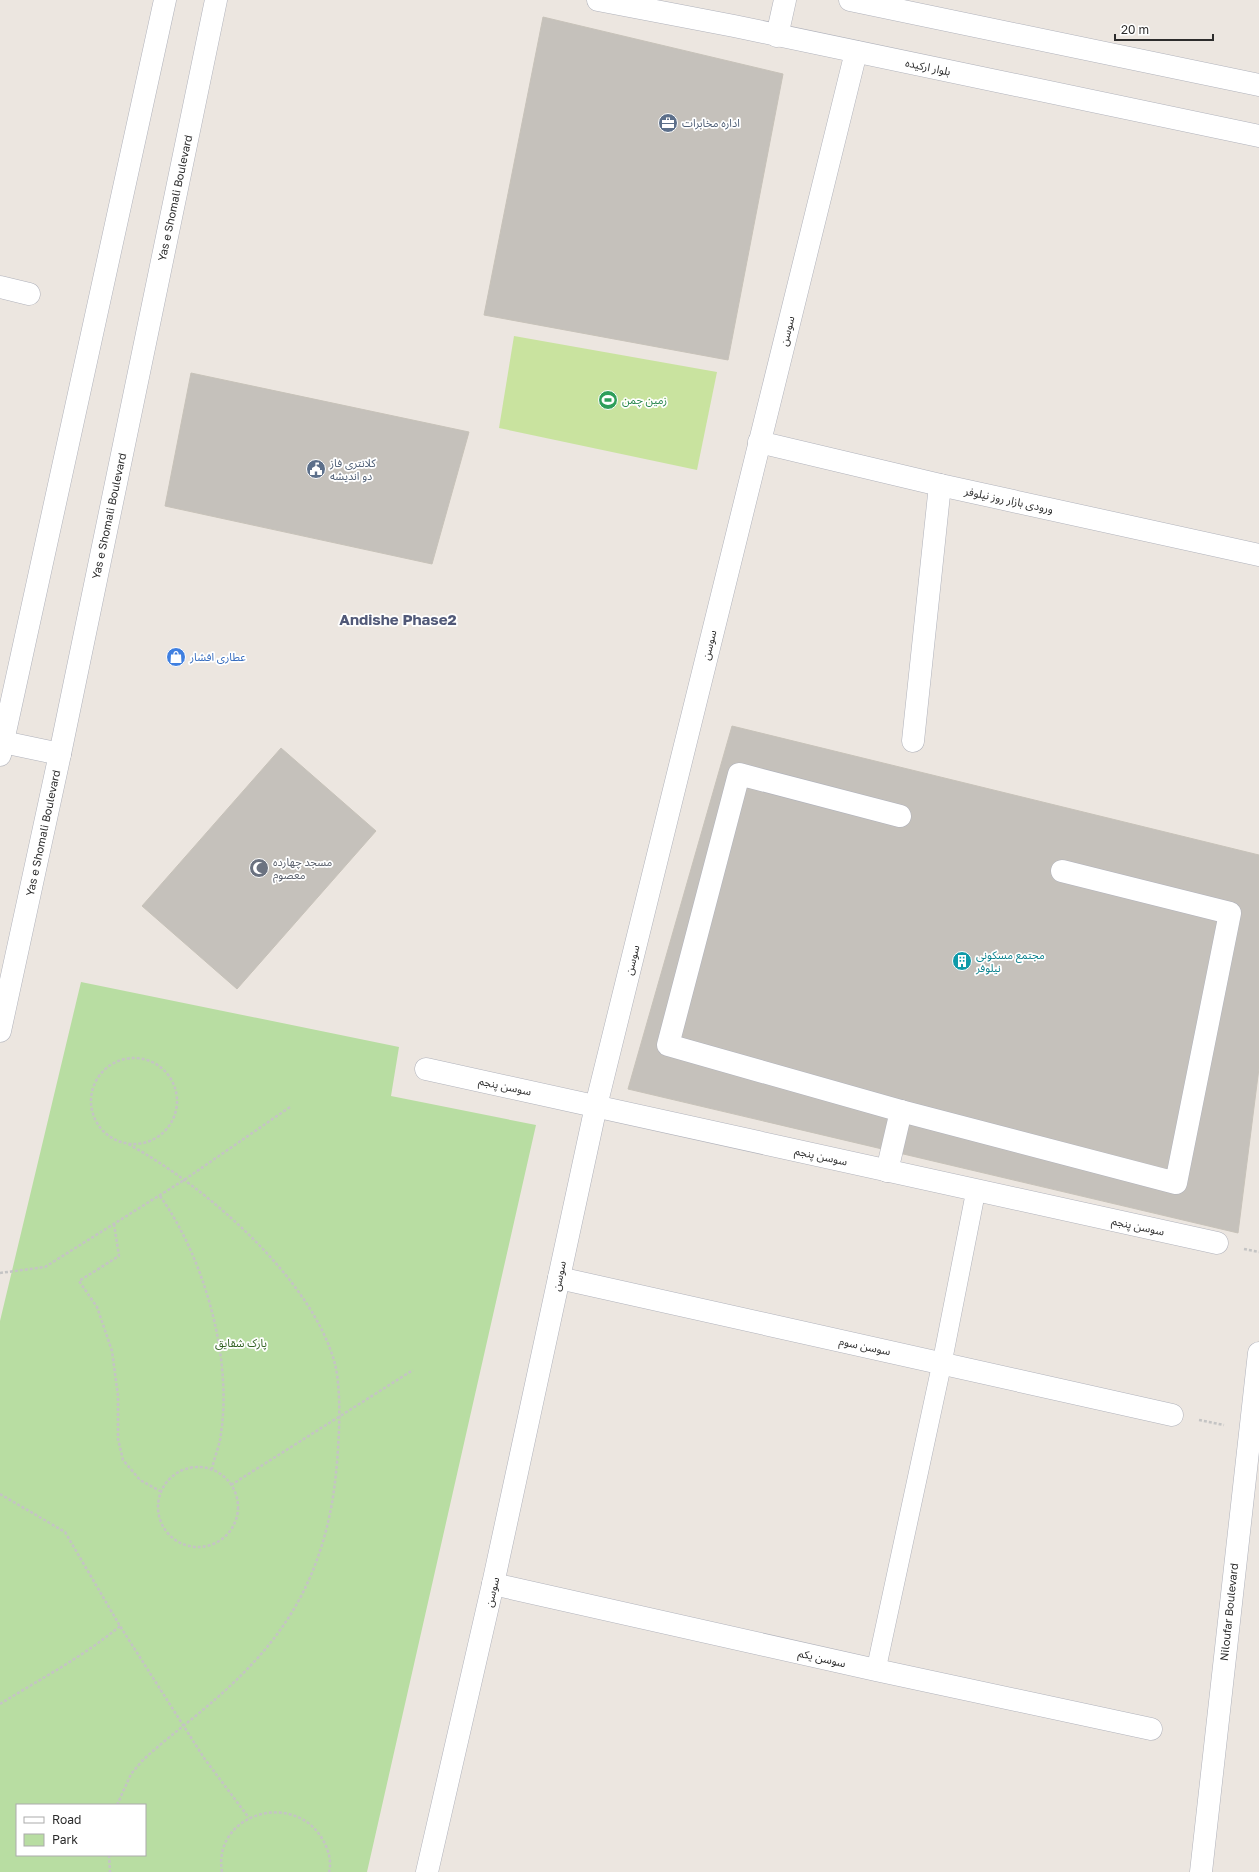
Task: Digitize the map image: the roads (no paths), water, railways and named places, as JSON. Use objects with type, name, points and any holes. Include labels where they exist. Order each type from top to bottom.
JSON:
[{"type":"street","points":[[60,754],[1,746],[165,0]]},
{"type":"street","name":"Yas e Shomali Boulevard","points":[[0,1031],[60,754],[216,0]]},
{"type":"street","name":"بلوار ارکیده","points":[[598,0],[1259,136]]},
{"type":"street","points":[[777,36],[785,0]]},
{"type":"street","points":[[850,0],[1259,85]]},
{"type":"street","name":"سوسن","points":[[427,1872],[494,1584],[596,1106],[856,52]]},
{"type":"street","points":[[0,287],[29,294]]},
{"type":"street","name":"ورودی بازار روز نیلوفر","points":[[759,442],[940,485],[1259,555]]},
{"type":"street","points":[[913,741],[940,485]]},
{"type":"street","points":[[900,816],[739,774],[668,1045],[901,1111],[1176,1183],[1230,913],[1062,871]]},
{"type":"street","name":"سوسن پنجم","points":[[426,1069],[1217,1243]]},
{"type":"street","points":[[887,1171],[901,1111]]},
{"type":"street","name":"سوسن سوم","points":[[559,1278],[1172,1415]]},
{"type":"street","name":"Niloufar Boulevard","points":[[1201,1872],[1259,1353]]},
{"type":"street","name":"سوسن یکم","points":[[494,1584],[876,1670],[1152,1729]]},
{"type":"lane","points":[[876,1670],[942,1363],[976,1190]]},
{"type":"place","name":"اداره مخابرات","points":[[668,123]]},
{"type":"place","name":"زمین چمن","points":[[608,400]]},
{"type":"place","name":"کلانتری فاز دو اندیشه","points":[[316,469]]},
{"type":"place","name":"عطاری افشار","points":[[176,657]]},
{"type":"place","name":"مسجد چهارده معصوم","points":[[259,868]]},
{"type":"place","name":"مجتمع مسکونی نیلوفر","points":[[962,961]]},
{"type":"district","name":"Andishe Phase2","points":[[398,620]]},
{"type":"park label","name":"پارک شقایق","points":[[241,1343]]}]
